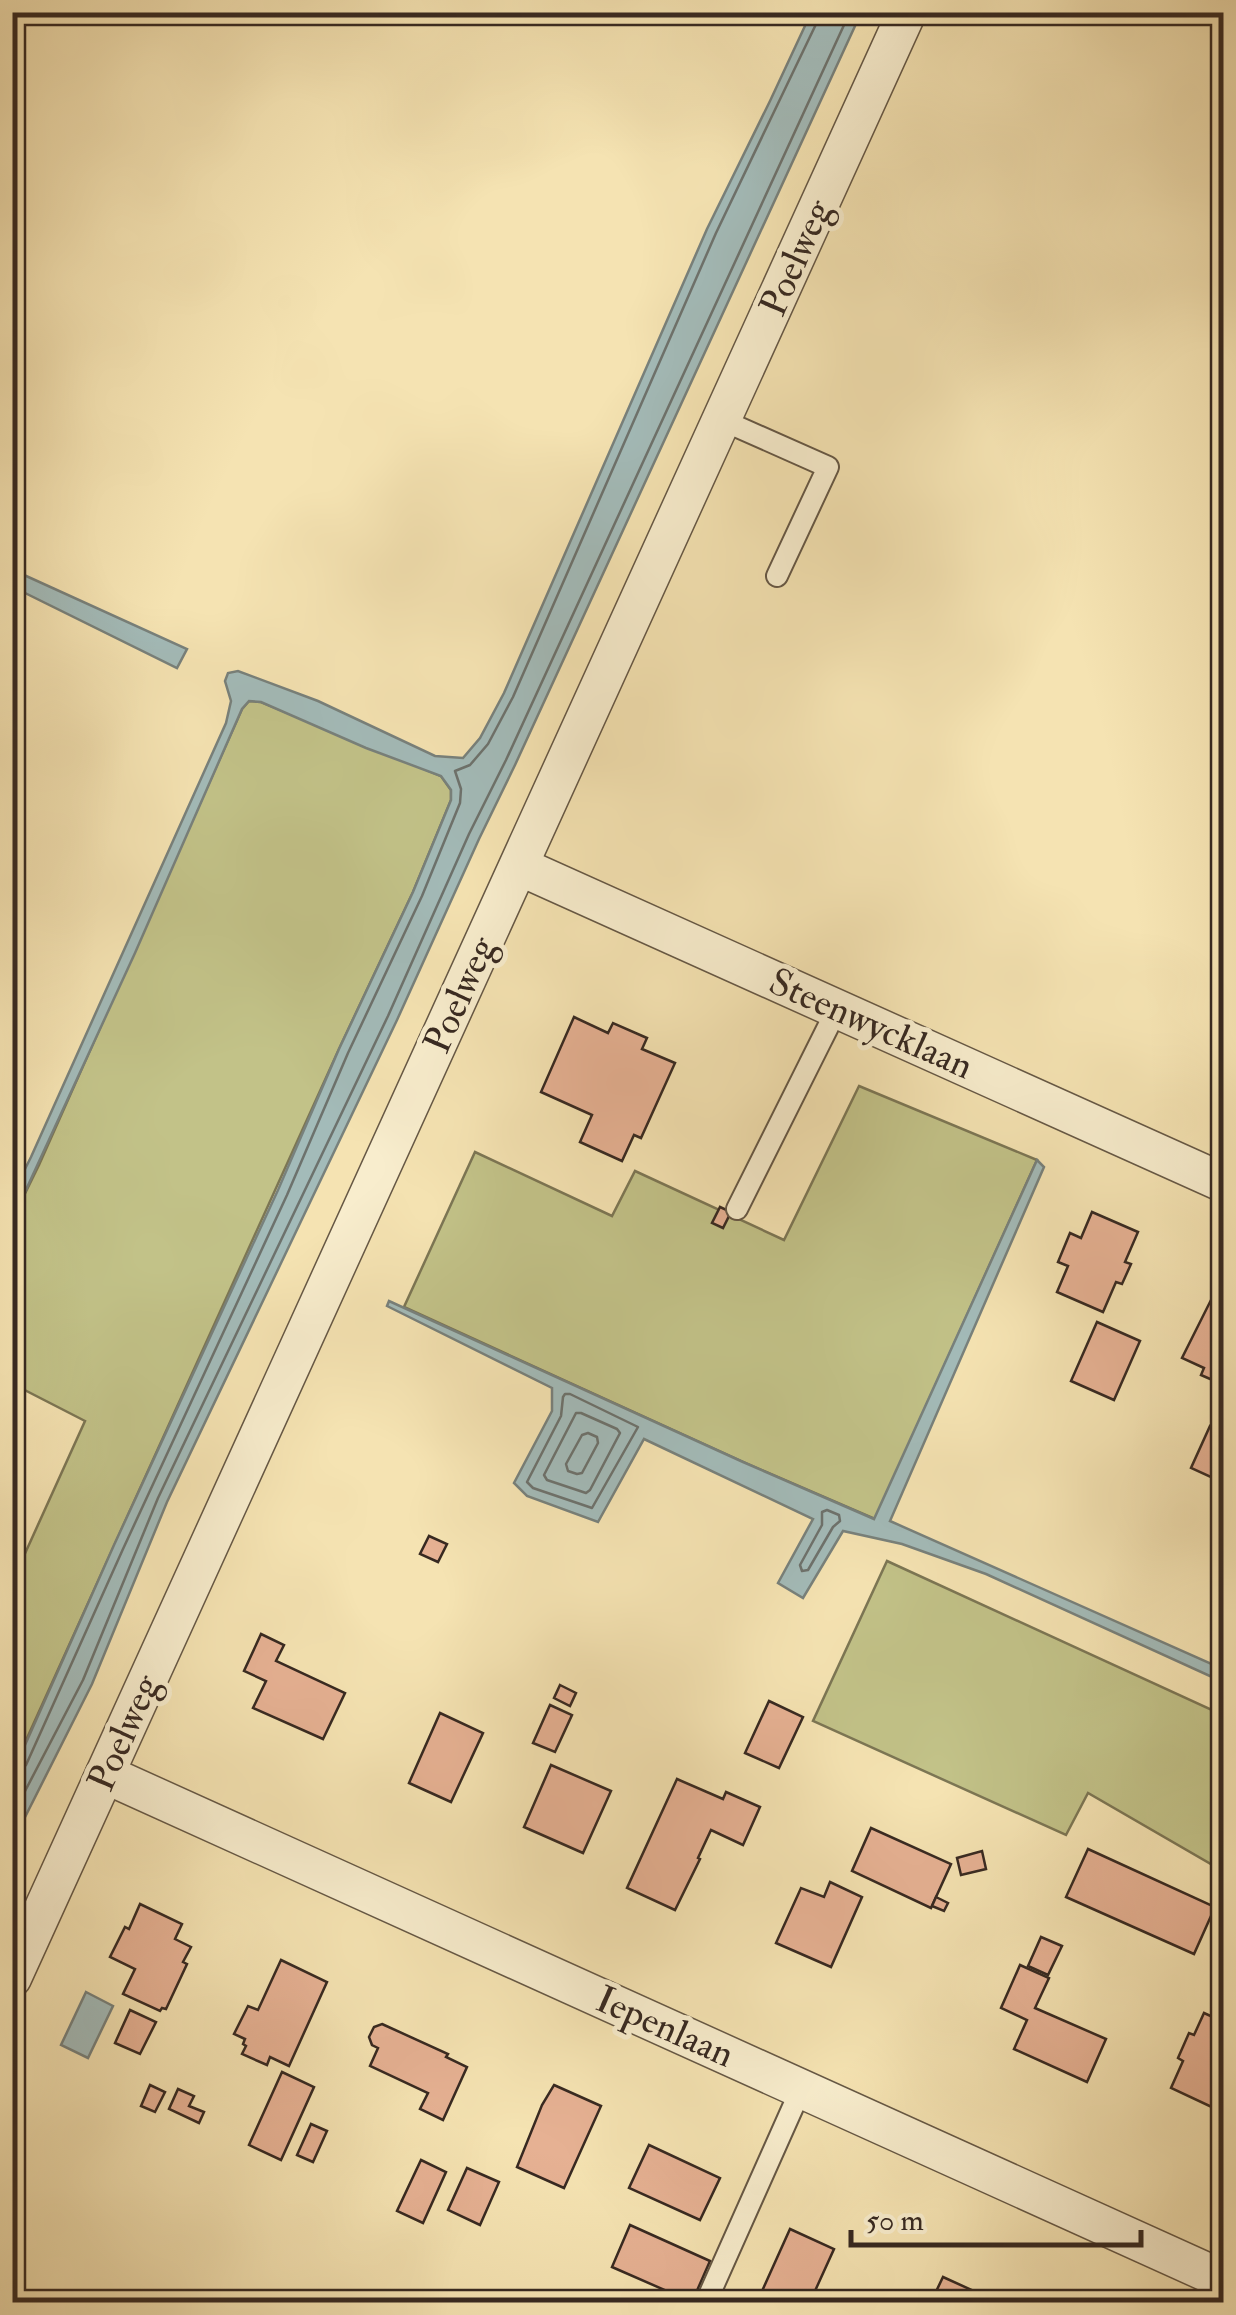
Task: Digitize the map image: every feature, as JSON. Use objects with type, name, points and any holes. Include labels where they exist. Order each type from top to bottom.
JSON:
[{"type":"street","name":"Poelweg","points":[[12,1978],[906,12]]},
{"type":"street","name":"Steenwycklaan","points":[[519,866],[1224,1183]]},
{"type":"street","name":"Iepenlaan","points":[[106,1774],[1224,2280]]},
{"type":"lane","points":[[722,420],[828,467],[777,576]]},
{"type":"lane","points":[[736,1209],[837,1009]]},
{"type":"lane","points":[[706,2302],[802,2088]]},
{"type":"green space","points":[[249,701],[261,702],[441,776],[451,790],[451,800],[413,892],[13,1769],[13,1580],[85,1421],[13,1384],[13,1218],[242,709]]},
{"type":"green space","points":[[859,1086],[1037,1160],[875,1519],[404,1307],[475,1152],[612,1216],[635,1171],[784,1240]]},
{"type":"green space","points":[[887,1561],[1223,1715],[1223,1871],[1088,1793],[1066,1835],[813,1721]]},
{"type":"water","points":[[811,13],[861,13],[397,1020],[167,1502],[92,1684],[13,1841],[13,1772],[413,892],[451,800],[451,790],[441,776],[261,702],[249,701],[242,709],[13,1218],[13,1193],[226,723],[231,701],[225,681],[228,673],[238,671],[318,701],[435,756],[463,758],[480,738],[504,693],[707,229]]},
{"type":"water","points":[[13,570],[187,649],[177,668],[13,587]]},
{"type":"water","points":[[1037,1160],[1044,1167],[890,1521],[1223,1669],[1223,1682],[986,1574],[902,1544],[843,1531],[803,1598],[778,1583],[813,1519],[644,1439],[598,1522],[527,1496],[514,1483],[552,1411],[552,1388],[387,1306],[389,1301],[874,1519]]},
{"type":"water","points":[[86,1992],[113,2006],[88,2058],[61,2045]]},
{"type":"building","points":[[574,1017],[608,1033],[613,1023],[647,1038],[642,1049],[675,1063],[641,1138],[634,1135],[622,1161],[580,1142],[592,1115],[541,1092]]},
{"type":"building","points":[[720,1207],[731,1212],[723,1228],[712,1223]]},
{"type":"building","points":[[1092,1212],[1138,1232],[1125,1262],[1131,1264],[1122,1284],[1116,1282],[1103,1312],[1057,1292],[1068,1266],[1058,1262],[1070,1233],[1081,1238]]},
{"type":"building","points":[[1211,1300],[1224,1305],[1224,1385],[1201,1375],[1204,1368],[1182,1358]]},
{"type":"building","points":[[1097,1322],[1140,1341],[1114,1400],[1071,1381]]},
{"type":"building","points":[[1210,1426],[1224,1432],[1224,1483],[1191,1468]]},
{"type":"building","points":[[429,1536],[447,1544],[438,1562],[420,1554]]},
{"type":"building","points":[[261,1634],[284,1645],[276,1661],[345,1693],[323,1739],[253,1708],[266,1681],[244,1671]]},
{"type":"building","points":[[560,1685],[576,1693],[570,1706],[554,1698]]},
{"type":"building","points":[[769,1701],[803,1717],[779,1768],[745,1753]]},
{"type":"building","points":[[550,1705],[572,1715],[555,1752],[533,1743]]},
{"type":"building","points":[[440,1713],[483,1733],[451,1802],[409,1783]]},
{"type":"building","points":[[551,1765],[611,1791],[583,1853],[524,1827]]},
{"type":"building","points":[[677,1779],[723,1799],[726,1792],[760,1807],[743,1845],[711,1830],[675,1910],[627,1888]]},
{"type":"building","points":[[871,1828],[951,1864],[931,1908],[852,1871]]},
{"type":"building","points":[[1088,1849],[1215,1907],[1194,1954],[1066,1897]]},
{"type":"building","points":[[982,1851],[986,1869],[961,1875],[957,1858]]},
{"type":"building","points":[[830,1882],[862,1897],[831,1967],[776,1943],[801,1888],[824,1897]]},
{"type":"building","points":[[936,1897],[948,1903],[944,1911],[932,1906]]},
{"type":"building","points":[[140,1904],[182,1924],[175,1939],[191,1947],[166,2009],[160,2011],[123,1994],[135,1969],[110,1957]]},
{"type":"building","points":[[1041,1937],[1062,1946],[1048,1975],[1028,1966]]},
{"type":"building","points":[[281,1960],[327,1982],[289,2066],[270,2057],[267,2065],[242,2054],[245,2039],[234,2034],[248,2006],[258,2010]]},
{"type":"building","points":[[1020,1965],[1049,1978],[1035,2008],[1106,2039],[1087,2082],[1014,2049],[1027,2020],[1001,2008]]},
{"type":"building","points":[[130,2010],[156,2022],[140,2054],[115,2043]]},
{"type":"building","points":[[1204,2013],[1224,2022],[1224,2093],[1216,2109],[1171,2088],[1183,2061],[1178,2058],[1189,2033],[1194,2035]]},
{"type":"building","points":[[382,2024],[448,2054],[446,2057],[467,2067],[443,2120],[420,2109],[428,2093],[370,2066],[378,2048],[369,2037],[374,2027]]},
{"type":"building","points":[[282,2072],[314,2087],[281,2160],[249,2145]]},
{"type":"building","points":[[150,2085],[165,2092],[155,2112],[141,2106]]},
{"type":"building","points":[[554,2085],[601,2106],[564,2188],[517,2167]]},
{"type":"building","points":[[178,2089],[194,2096],[189,2106],[204,2112],[199,2123],[169,2109]]},
{"type":"building","points":[[311,2124],[327,2131],[313,2162],[297,2155]]},
{"type":"building","points":[[649,2145],[720,2178],[700,2220],[629,2188]]},
{"type":"building","points":[[421,2160],[446,2172],[423,2223],[397,2211]]},
{"type":"building","points":[[467,2168],[499,2182],[480,2225],[448,2210]]},
{"type":"building","points":[[630,2225],[710,2261],[692,2302],[612,2267]]},
{"type":"building","points":[[790,2229],[834,2249],[810,2302],[758,2300]]},
{"type":"building","points":[[943,2277],[998,2302],[931,2302]]}]
